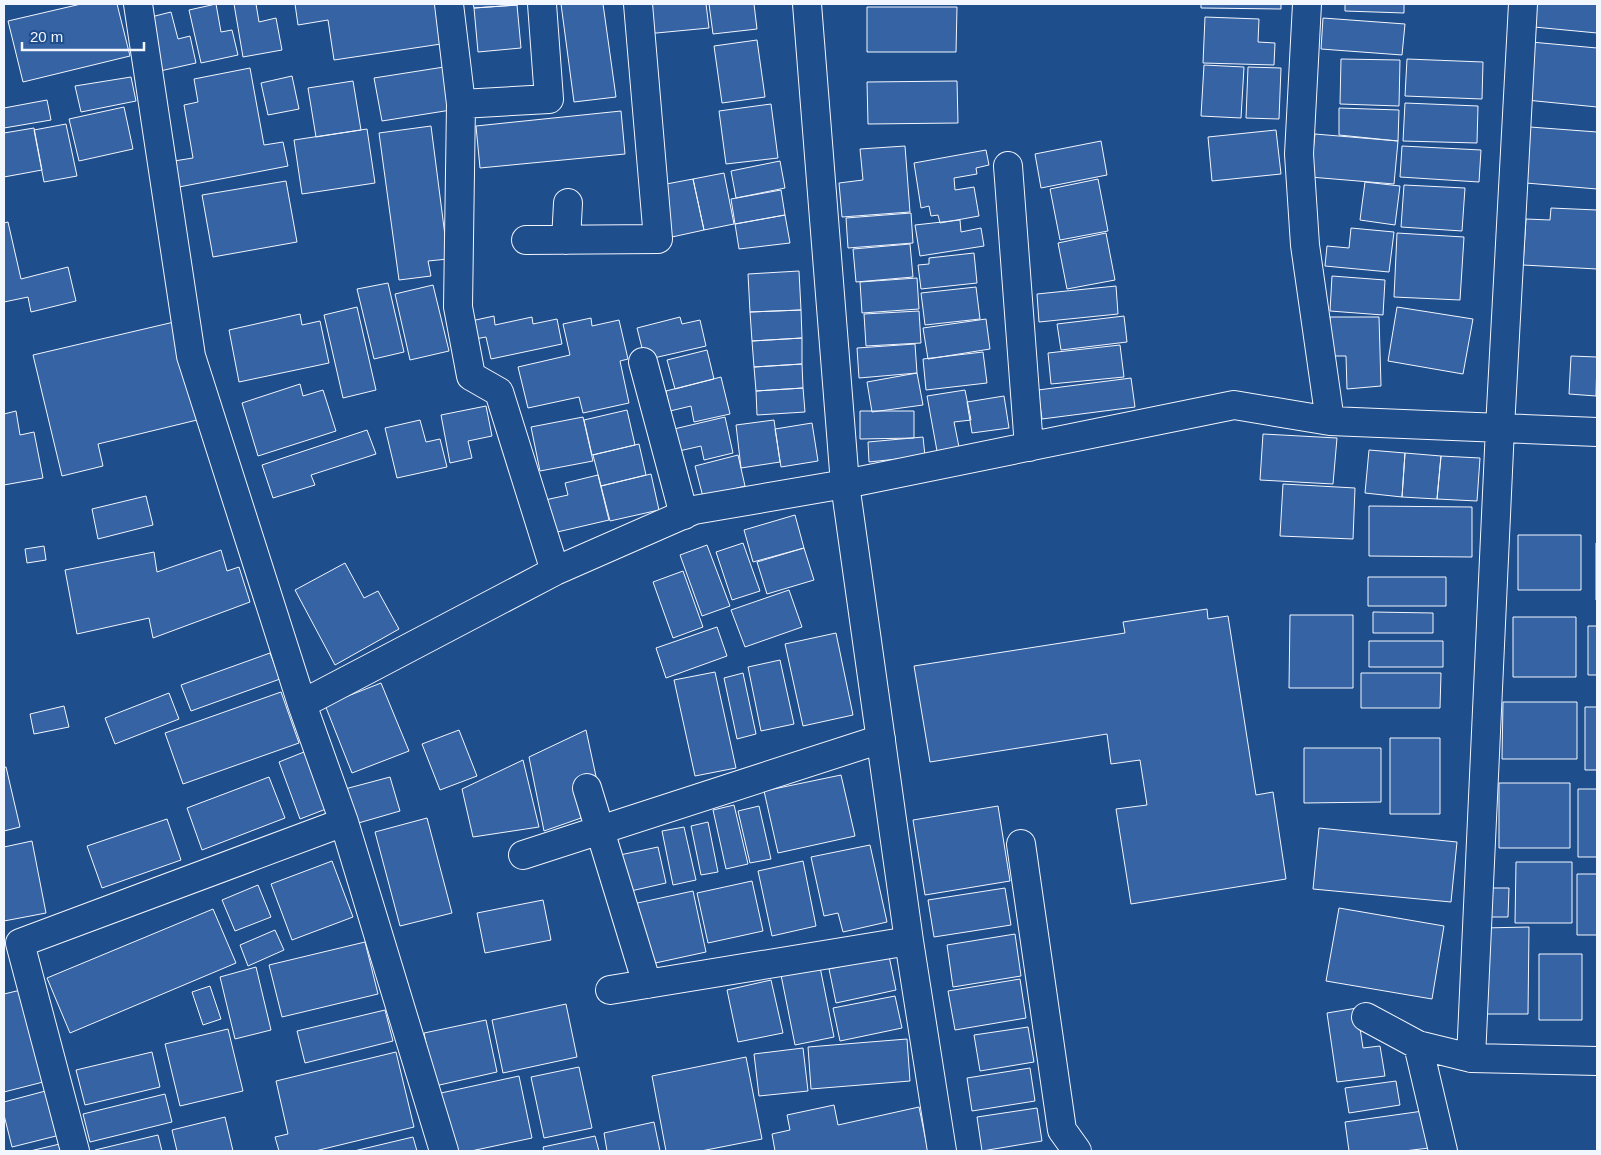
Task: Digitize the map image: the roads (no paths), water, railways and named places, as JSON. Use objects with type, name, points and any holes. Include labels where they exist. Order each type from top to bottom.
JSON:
[{"type":"street","points":[[138,4],[191,356],[302,704],[344,822],[444,1151]]},
{"type":"street","points":[[450,4],[461,104],[458,307],[471,376],[499,392],[555,570]]},
{"type":"street","points":[[461,104],[549,99],[542,4]]},
{"type":"street","points":[[526,240],[658,239],[638,4]]},
{"type":"street","points":[[806,4],[845,484],[909,941],[942,1151]]},
{"type":"street","points":[[1307,4],[1298,154],[1305,245],[1330,421]]},
{"type":"street","points":[[1471,1058],[1500,428],[1523,4]]},
{"type":"street","points":[[1008,166],[1029,446]]},
{"type":"street","points":[[566,240],[568,203]]},
{"type":"street","points":[[643,362],[684,515]]},
{"type":"street","points":[[302,704],[555,570],[694,510],[845,484],[1234,405],[1330,421],[1597,432]]},
{"type":"street","points":[[523,855],[881,739]]},
{"type":"street","points":[[587,788],[646,984]]},
{"type":"street","points":[[75,1151],[20,943],[344,822]]},
{"type":"street","points":[[1021,844],[1062,1130],[1077,1151]]},
{"type":"street","points":[[610,990],[909,941]]},
{"type":"street","points":[[1366,1017],[1418,1045],[1471,1058],[1597,1061]]},
{"type":"street","points":[[1418,1045],[1443,1151]]}]
